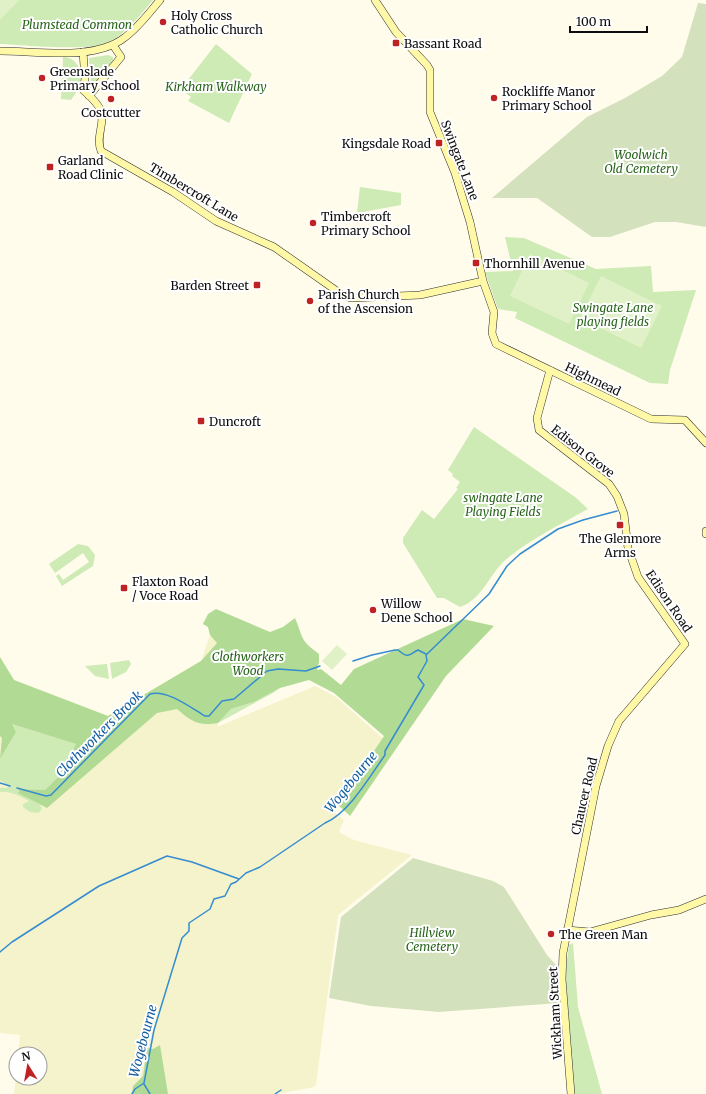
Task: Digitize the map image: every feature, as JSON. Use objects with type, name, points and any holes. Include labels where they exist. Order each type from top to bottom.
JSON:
[{"type":"street","points":[[0,50],[97,51],[113,45],[135,28],[160,0]]},
{"type":"street","name":"Swingate Lane","points":[[375,0],[396,32],[430,70],[430,112],[461,191],[470,222],[483,281],[494,312],[492,333],[496,344]]},
{"type":"street","points":[[89,96],[121,57],[113,45]]},
{"type":"street","name":"Timbercroft Lane","points":[[83,52],[85,79],[83,90],[97,104],[102,114],[98,140],[101,151],[167,188],[216,221],[274,248],[344,296],[352,298],[420,295],[483,281]]},
{"type":"street","name":"Highmead","points":[[496,344],[651,419],[685,420],[706,443]]},
{"type":"street","name":"Edison Grove","points":[[550,370],[537,418],[539,430],[609,484],[617,496],[624,514],[628,548]]},
{"type":"street","name":"Edison Road","points":[[628,548],[638,577],[685,644]]},
{"type":"street","name":"Chaucer Road","points":[[567,930],[596,786],[616,726],[685,644]]},
{"type":"street","points":[[567,930],[590,932],[651,915],[679,910],[706,899]]},
{"type":"street","name":"Wickham Street","points":[[567,930],[562,979],[571,1094]]},
{"type":"shaded area","points":[[203,620],[240,653],[217,727],[315,686],[336,697],[388,743],[335,813],[344,820],[339,832],[354,840],[412,855],[338,915],[316,1085],[314,1087],[278,1094],[14,1094],[15,1086],[48,1086],[48,1046],[19,1046],[20,1035],[0,1033],[0,657],[14,680],[108,716],[201,661],[210,635],[208,627],[203,624]]},
{"type":"green space","name":"Plumstead Common","points":[[0,0],[153,0],[133,23],[116,38],[99,45],[72,47],[0,44]]},
{"type":"green space","points":[[0,0],[19,0],[0,20]]},
{"type":"green space","name":"Woolwich Old Cemetery","points":[[698,3],[706,4],[706,227],[676,222],[655,222],[610,237],[592,237],[537,198],[492,198],[587,117],[625,98],[662,76],[682,57]]},
{"type":"green space","name":"Kirkham Walkway","points":[[216,44],[252,74],[229,123],[188,101],[191,97],[181,89]]},
{"type":"green space","points":[[108,55],[113,57],[113,60],[95,84],[91,84],[89,58]]},
{"type":"green space","points":[[63,57],[73,60],[77,64],[81,73],[80,84],[71,100],[61,99]]},
{"type":"green space","points":[[360,187],[401,193],[401,205],[357,213]]},
{"type":"green space","name":"Swingate Lane playing fields","points":[[505,237],[524,238],[596,269],[651,266],[653,292],[696,290],[670,370],[668,384],[650,383],[515,318],[517,312],[498,309],[485,272],[513,271]]},
{"type":"green space","points":[[530,254],[589,283],[569,324],[510,296]]},
{"type":"green space","points":[[601,276],[662,306],[641,348],[580,318]]},
{"type":"green space","name":"swingate Lane Playing Fields","points":[[474,427],[575,497],[588,509],[537,537],[518,550],[502,563],[475,598],[460,607],[444,598],[437,598],[403,543],[403,538],[422,510],[434,519],[458,489],[456,488],[460,482],[452,476],[453,474],[448,470]]},
{"type":"green space","points":[[78,544],[88,546],[95,555],[93,566],[62,586],[56,576],[59,574],[63,580],[89,562],[83,553],[55,573],[49,564]]},
{"type":"green space","name":"Clothworkers Wood","points":[[216,609],[270,632],[283,627],[295,618],[305,642],[319,654],[317,670],[321,669],[341,685],[354,669],[463,619],[494,626],[446,676],[350,816],[338,805],[384,736],[334,693],[309,680],[280,688],[254,702],[231,709],[218,723],[205,724],[196,722],[177,709],[157,713],[47,808],[18,793],[20,789],[45,790],[64,771],[76,744],[12,724],[16,732],[0,759],[2,738],[0,736],[0,657],[14,680],[108,716],[201,661],[217,643],[210,635],[208,627],[203,624],[208,614]]},
{"type":"green space","points":[[337,645],[347,654],[332,670],[322,661]]},
{"type":"green space","points":[[129,660],[131,664],[126,672],[112,679],[110,663]]},
{"type":"green space","points":[[107,664],[109,679],[95,676],[85,666]]},
{"type":"green space","points":[[280,688],[218,723],[231,709],[254,702]]},
{"type":"green space","points":[[12,724],[76,744],[64,771],[45,790],[21,789],[18,792],[39,804],[42,808],[39,813],[30,812],[23,807],[23,804],[29,801],[26,799],[11,793],[0,792],[0,788],[7,788],[8,786],[0,780],[0,759],[16,732]]},
{"type":"green space","name":"Hillview Cemetery","points":[[413,858],[493,881],[504,887],[547,955],[557,966],[558,1003],[439,1012],[371,1006],[329,998],[341,917]]},
{"type":"green space","points":[[573,943],[578,1007],[602,1094],[574,1094],[565,976],[569,945]]},
{"type":"green space","points":[[160,1045],[168,1094],[132,1094],[133,1086],[143,1076],[147,1048],[153,1049]]},
{"type":"waterway","name":"Wogebourne","points":[[132,1094],[135,1089],[144,1083],[154,1030],[182,938],[189,931],[189,923],[210,909],[214,899],[225,896],[231,884],[236,882],[246,873],[260,867],[334,818],[351,803],[385,755],[385,751],[424,685],[418,677],[427,661],[426,655],[489,594],[507,566],[520,554],[558,529],[583,520],[617,511]]},
{"type":"waterway","name":"Clothworkers Brook","points":[[353,661],[395,650],[407,655],[410,655],[418,650],[426,654]]},
{"type":"waterway","name":"Clothworkers Brook","points":[[17,788],[46,796],[51,795],[150,694],[164,694],[179,700],[205,716],[209,716],[222,701],[234,699],[267,671],[278,669],[306,671],[320,666]]},
{"type":"waterway","name":"Clothworkers Brook","points":[[0,783],[10,786]]},
{"type":"waterway","points":[[0,952],[12,942],[99,886],[167,856],[192,862],[239,879]]},
{"type":"waterway","points":[[144,1084],[150,1094]]},
{"type":"waterway","points":[[275,1094],[281,1090]]},
{"type":"place","name":"Holy Cross Catholic Church","points":[[163,22]]},
{"type":"place","name":"Bassant Road","points":[[396,43]]},
{"type":"place","name":"Greenslade Primary School","points":[[42,78]]},
{"type":"place","name":"Rockliffe Manor Primary School","points":[[494,98]]},
{"type":"place","name":"Costcutter","points":[[111,99]]},
{"type":"place","name":"Kingsdale Road","points":[[439,143]]},
{"type":"place","name":"Garland Road Clinic","points":[[50,167]]},
{"type":"place","name":"Timbercroft Primary School","points":[[313,223]]},
{"type":"place","name":"Thornhill Avenue","points":[[476,263]]},
{"type":"place","name":"Barden Street","points":[[257,285]]},
{"type":"place","name":"Parish Church of the Ascension","points":[[310,301]]},
{"type":"place","name":"Duncroft","points":[[201,421]]},
{"type":"place","name":"The Glenmore Arms","points":[[620,525]]},
{"type":"place","name":"Flaxton Road / Voce Road","points":[[124,588]]},
{"type":"place","name":"Willow Dene School","points":[[373,610]]},
{"type":"place","name":"The Green Man","points":[[551,934]]}]
